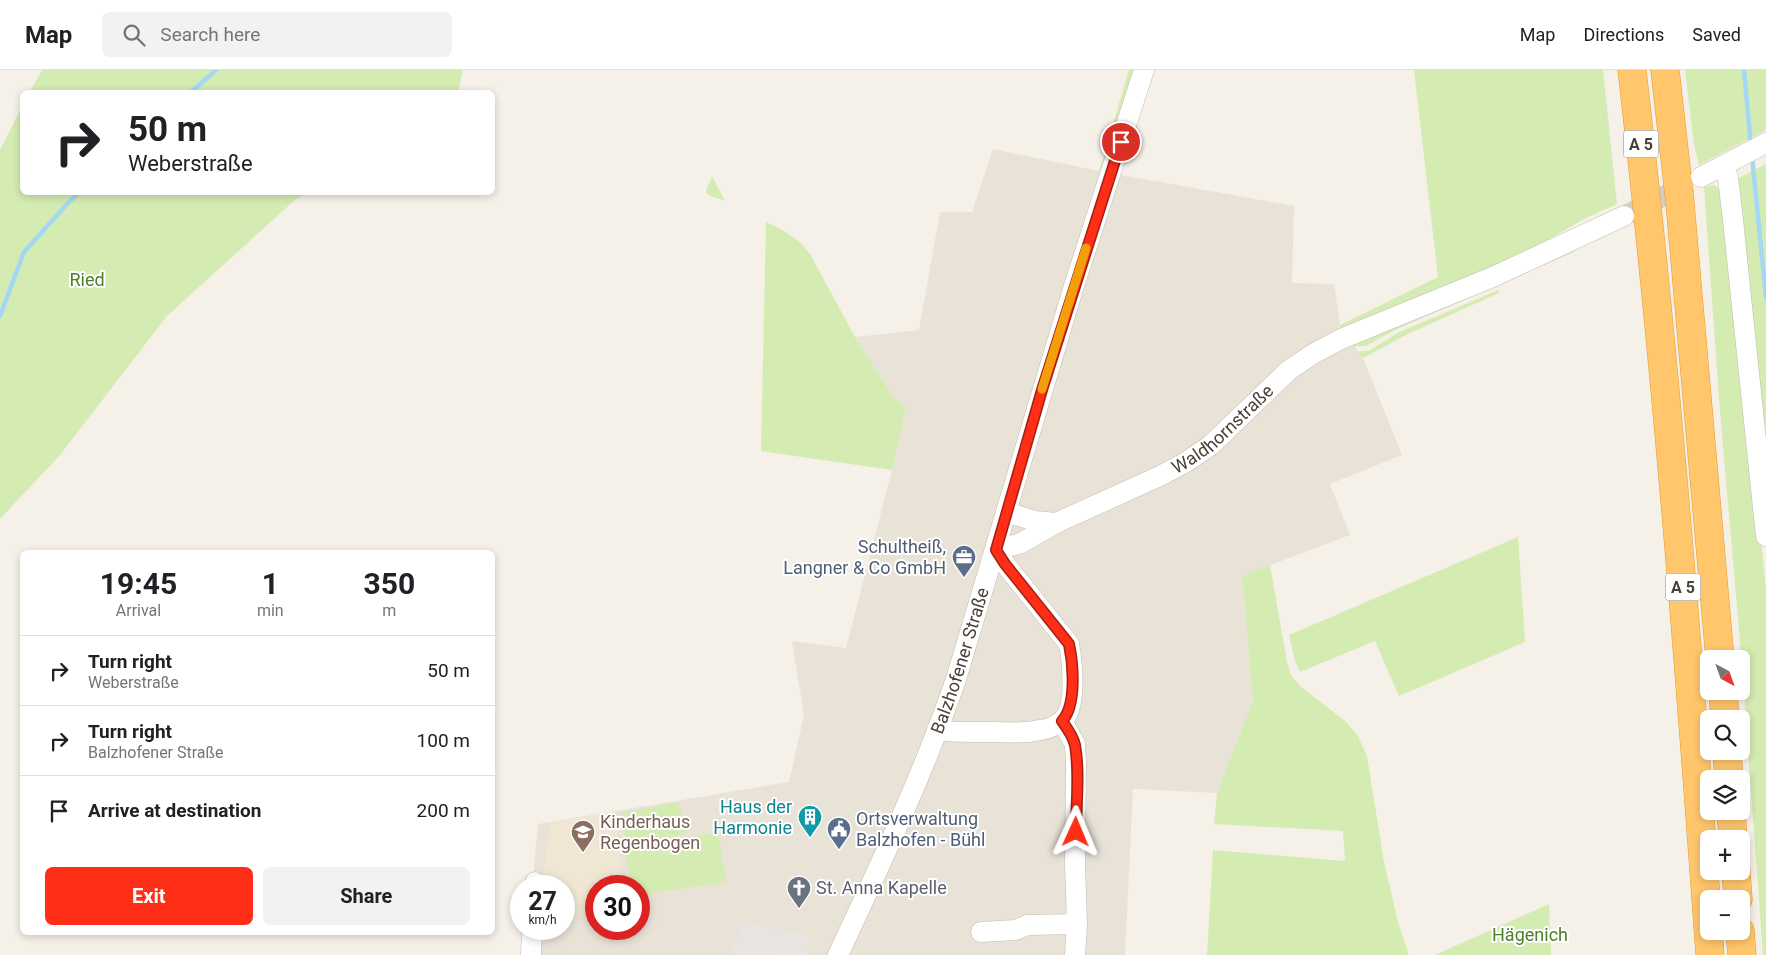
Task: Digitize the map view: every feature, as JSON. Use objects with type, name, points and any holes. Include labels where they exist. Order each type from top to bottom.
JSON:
[{"type":"highway","name":"A 5","points":[[1632,70],[1650,229],[1686,617],[1710,955]]},
{"type":"highway","name":"A 5","points":[[1664,70],[1680,203],[1719,650]]},
{"type":"highway","points":[[1741,940],[1742,955]]},
{"type":"street","name":"Balzhofener Straße","points":[[838,955],[900,819],[956,679],[1073,288],[1144,70]]},
{"type":"street","points":[[1701,178],[1766,143]]},
{"type":"street","points":[[1731,162],[1728,178],[1766,536]]},
{"type":"street","name":"Waldhornstraße","points":[[996,550],[1021,543],[1056,523],[1162,475],[1186,462],[1211,446],[1299,363],[1341,339],[1496,276],[1624,216]]},
{"type":"street","points":[[1006,512],[1036,521],[1056,523]]},
{"type":"street","points":[[937,730],[1039,731],[1050,728],[1062,721],[1068,712],[1072,689],[1069,644],[996,550]]},
{"type":"street","points":[[1062,721],[1072,735],[1075,744],[1077,924],[1075,955]]},
{"type":"street","points":[[981,932],[1016,930],[1027,925],[1077,924]]},
{"type":"street","points":[[531,955],[532,940]]},
{"type":"shaded area","points":[[993,149],[1104,172],[1294,206],[1292,283],[1334,284],[1340,325],[1363,358],[1402,455],[1330,484],[1350,535],[1242,576],[1253,700],[1217,793],[1133,789],[1125,955],[525,955],[526,940],[575,940],[575,875],[533,875],[538,824],[789,782],[804,715],[792,641],[846,648],[906,408],[894,398],[855,337],[919,330],[940,212],[972,212]]},
{"type":"shaded area","name":"Kinderhaus Regenbogen","points":[[615,811],[622,875],[585,875],[585,914],[575,915],[575,875],[543,875],[551,822]]},
{"type":"shaded area","points":[[742,921],[810,936],[806,955],[731,954]]},
{"type":"green space","points":[[42,70],[463,70],[458,90],[31,90]]},
{"type":"green space","points":[[1129,70],[1136,70],[1104,172],[1099,171]]},
{"type":"green space","points":[[1414,70],[1603,70],[1617,204],[1586,218],[1530,250],[1343,330],[1340,325],[1438,277]]},
{"type":"green space","points":[[1685,70],[1766,70],[1766,130],[1699,165],[1694,145]]},
{"type":"green space","name":"Ried","points":[[20,111],[20,195],[303,195],[296,199],[167,316],[60,455],[0,519],[0,150]]},
{"type":"green space","points":[[1766,164],[1766,471],[1735,180]]},
{"type":"green space","points":[[712,176],[725,201],[708,195],[706,191]]},
{"type":"green space","points":[[1715,185],[1721,191],[1730,219],[1766,590],[1766,955],[1763,955],[1749,760],[1750,710],[1745,710],[1744,700],[1750,700],[1750,650],[1741,650],[1720,412],[1704,187]]},
{"type":"green space","points":[[766,222],[800,242],[810,254],[855,337],[894,398],[906,408],[892,470],[761,451]]},
{"type":"green space","points":[[1571,249],[1574,252],[1397,329],[1366,346],[1342,347]]},
{"type":"green space","points":[[1499,290],[1499,293],[1408,334],[1363,358],[1358,352],[1370,350],[1399,332]]},
{"type":"green space","points":[[1518,537],[1525,642],[1399,696],[1375,641],[1300,672],[1295,661],[1289,635]]},
{"type":"green space","points":[[1270,565],[1291,675],[1300,686],[1345,721],[1358,736],[1367,756],[1384,862],[1398,922],[1409,955],[1207,955],[1213,850],[1345,861],[1343,831],[1214,824],[1217,793],[1253,700],[1242,576]]},
{"type":"green space","points":[[679,802],[685,834],[627,845],[621,813]]},
{"type":"green space","points":[[718,833],[726,882],[650,893],[650,875],[629,875],[625,847]]},
{"type":"green space","name":"Hägenich","points":[[1549,904],[1551,955],[1435,955]]},
{"type":"waterway","points":[[193,90],[216,70]]},
{"type":"waterway","points":[[1744,70],[1751,146]]},
{"type":"waterway","points":[[1752,156],[1766,297]]},
{"type":"waterway","points":[[0,316],[24,252],[76,195]]},
{"type":"tunnel","points":[[1624,216],[1690,183]]},
{"type":"slow traffic","points":[[1042,389],[1086,248]]},
{"type":"place","name":"Schultheiß, Langner & Co GmbH","points":[[964,578]]},
{"type":"place","name":"Haus der Harmonie","points":[[810,838]]},
{"type":"place","name":"Ortsverwaltung Balzhofen - Bühl","points":[[839,850]]},
{"type":"place","name":"Kinderhaus Regenbogen","points":[[583,853]]},
{"type":"place","name":"St. Anna Kapelle","points":[[799,909]]},
{"type":"route","points":[[1076,832],[1075,744],[1072,735],[1062,721],[1068,712],[1072,689],[1069,644],[996,550],[1073,288],[1121,142]]}]
